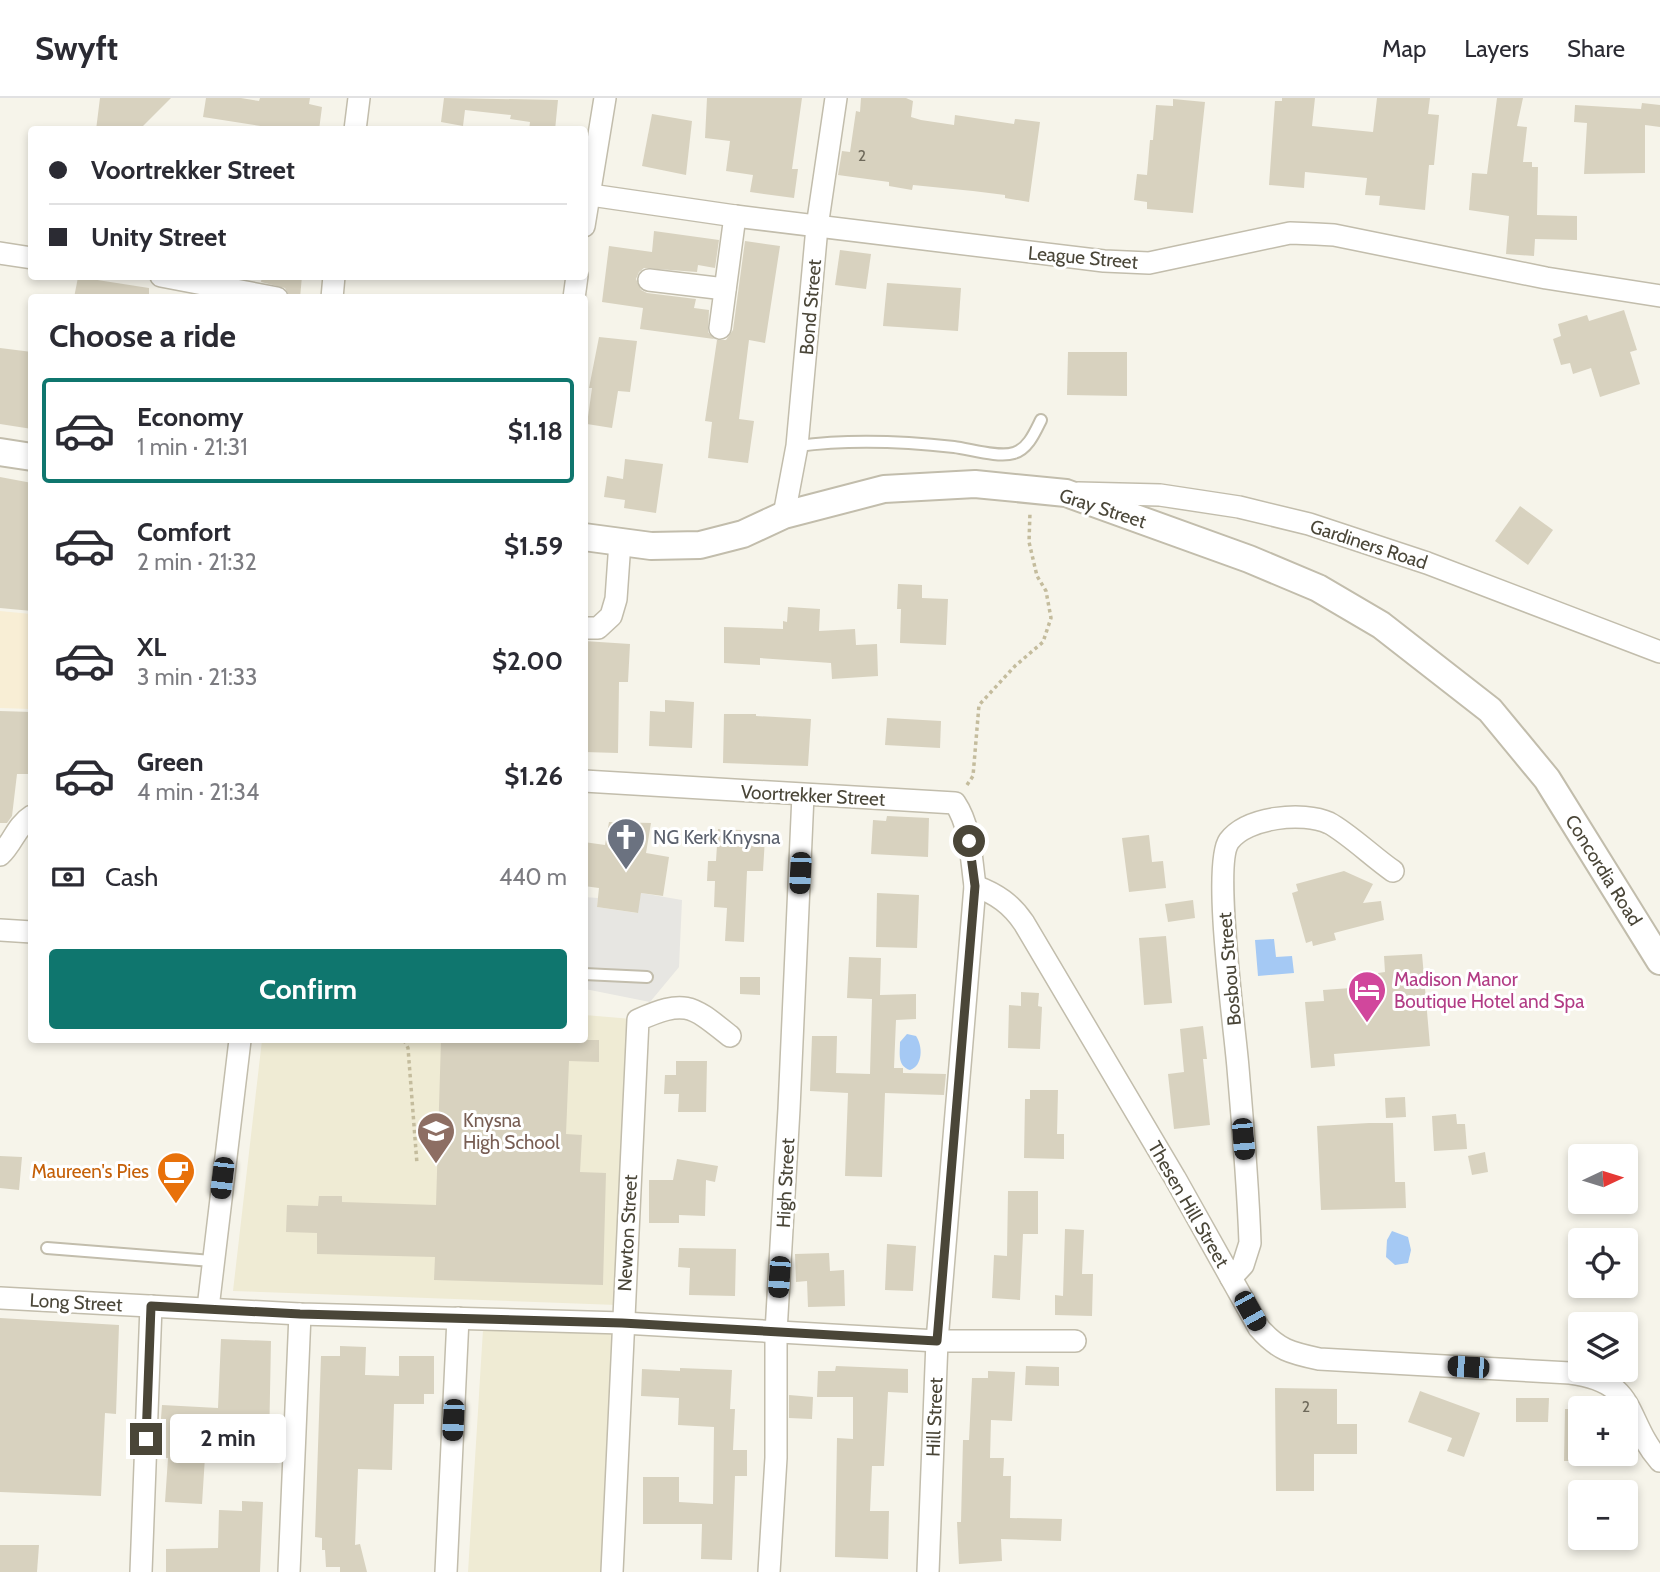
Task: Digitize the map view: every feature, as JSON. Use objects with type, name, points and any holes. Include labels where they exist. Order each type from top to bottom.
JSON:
[{"type":"street","points":[[356,126],[359,98]]},
{"type":"street","points":[[588,190],[606,98]]},
{"type":"street","name":"Bond Street","points":[[784,515],[797,446],[817,227],[836,98]]},
{"type":"street","name":"League Street","points":[[588,195],[817,227],[1104,261],[1138,262],[1184,257],[1290,233],[1334,235],[1546,278],[1660,296]]},
{"type":"street","points":[[720,328],[735,216]]},
{"type":"street","points":[[0,253],[28,257]]},
{"type":"street","points":[[182,280],[256,294]]},
{"type":"street","points":[[649,280],[725,289]]},
{"type":"street","points":[[0,452],[28,456]]},
{"type":"street","name":"Gray Street","points":[[588,538],[651,546],[700,545],[743,534],[784,515],[884,489],[975,484],[1066,493],[1249,559],[1318,588],[1381,625],[1490,710],[1548,779]]},
{"type":"street","name":"Gardiners Road","points":[[1066,493],[1160,495],[1239,507],[1309,524],[1427,563],[1660,652]]},
{"type":"street","points":[[588,628],[598,628],[611,616],[620,542]]},
{"type":"street","name":"Concordia Road","points":[[1548,779],[1660,961]]},
{"type":"street","name":"Voortrekker Street","points":[[588,781],[955,803]]},
{"type":"street","name":"High Street","points":[[769,1572],[776,1458],[776,1332],[803,794]]},
{"type":"street","points":[[955,803],[968,830],[975,886]]},
{"type":"street","points":[[0,855],[7,849],[19,827],[28,819]]},
{"type":"street","name":"Bosbou Street","points":[[1231,1278],[1243,1265],[1250,1243],[1239,1080],[1223,908],[1224,853],[1228,842],[1244,827],[1262,820],[1307,819],[1328,823],[1392,872]]},
{"type":"street","name":"Thesen Hill Street","points":[[975,886],[996,894],[1014,909],[1024,923],[1259,1328],[1281,1349],[1319,1359],[1595,1376],[1611,1384],[1623,1398],[1660,1461]]},
{"type":"street","name":"Hill Street","points":[[928,1572],[937,1341],[975,886]]},
{"type":"street","points":[[0,930],[28,932]]},
{"type":"street","name":"Newton Street","points":[[612,1572],[638,1020],[666,1008],[690,1009],[698,1011],[730,1037]]},
{"type":"street","points":[[208,1308],[240,1043]]},
{"type":"street","name":"Long Street","points":[[0,1298],[300,1314],[622,1323],[937,1341],[1075,1341]]},
{"type":"street","points":[[141,1572],[151,1306]]},
{"type":"street","points":[[289,1572],[300,1314]]},
{"type":"street","points":[[446,1572],[458,1318]]},
{"type":"lane","points":[[797,446],[872,440],[1014,453],[1029,442],[1041,420]]},
{"type":"lane","points":[[588,974],[647,977]]},
{"type":"lane","points":[[47,1248],[212,1261]]},
{"type":"path","points":[[955,803],[973,776],[979,705],[1015,666],[1043,642],[1051,618],[1046,591],[1037,576],[1029,542],[1030,489]]},
{"type":"path","points":[[406,1043],[417,1164]]},
{"type":"shaded area","points":[[0,611],[28,614],[28,709],[0,708]]},
{"type":"shaded area","points":[[641,893],[682,900],[679,967],[650,1002],[588,990],[588,897],[598,898],[597,907],[637,913]]},
{"type":"shaded area","name":"Knysna High School","points":[[588,1015],[632,1019],[617,1305],[233,1291],[262,1043],[588,1043]]},
{"type":"shaded area","points":[[483,1330],[614,1333],[603,1572],[468,1572]]},
{"type":"water","points":[[1274,939],[1276,957],[1292,956],[1294,973],[1258,976],[1255,940]]},
{"type":"water","points":[[907,1034],[916,1036],[921,1050],[917,1064],[910,1070],[901,1062],[900,1055],[900,1042]]},
{"type":"water","points":[[1392,1231],[1408,1237],[1411,1250],[1408,1263],[1395,1265],[1386,1257],[1387,1240]]},
{"type":"building","points":[[100,98],[171,98],[143,126],[96,126]]},
{"type":"building","points":[[206,98],[259,101],[260,98],[310,98],[309,104],[322,107],[320,126],[260,126],[203,117]]},
{"type":"building","points":[[444,98],[558,100],[555,126],[530,126],[530,122],[510,119],[511,115],[465,110],[463,126],[441,122]]},
{"type":"building","points":[[707,98],[802,98],[792,169],[798,169],[794,198],[750,192],[753,175],[726,171],[730,141],[705,138]]},
{"type":"building","points":[[861,98],[906,98],[913,101],[911,117],[954,125],[955,115],[1014,124],[1015,119],[1040,122],[1029,202],[1005,198],[1005,195],[973,191],[913,185],[912,190],[889,186],[889,182],[838,175],[842,151],[850,152],[856,111],[860,112]]},
{"type":"building","points":[[1282,98],[1315,98],[1312,126],[1373,132],[1377,98],[1430,98],[1428,114],[1439,115],[1434,165],[1429,165],[1425,210],[1379,205],[1380,196],[1365,195],[1367,178],[1305,172],[1304,188],[1269,185],[1275,101],[1282,101]]},
{"type":"building","points":[[1497,98],[1523,98],[1517,126],[1527,127],[1523,162],[1532,162],[1532,167],[1538,167],[1537,215],[1577,216],[1577,240],[1535,239],[1534,256],[1506,254],[1509,216],[1469,210],[1472,173],[1487,174]]},
{"type":"building","points":[[1173,99],[1205,102],[1193,213],[1147,209],[1147,202],[1134,200],[1137,174],[1147,175],[1156,105],[1173,106]]},
{"type":"building","points":[[1642,103],[1660,105],[1660,127],[1645,125],[1645,173],[1584,174],[1587,123],[1574,122],[1575,105],[1641,109]]},
{"type":"building","points":[[652,114],[692,121],[686,175],[642,166]]},
{"type":"building","points":[[654,231],[719,240],[715,268],[698,265],[697,272],[644,268],[636,279],[641,290],[647,293],[696,299],[694,308],[709,310],[708,332],[714,339],[640,329],[643,308],[602,302],[609,246],[652,252]]},
{"type":"building","points":[[745,241],[780,246],[765,343],[749,340],[739,419],[754,421],[748,463],[708,458],[712,422],[705,421],[717,340],[726,340],[733,330]]},
{"type":"building","points":[[840,250],[871,254],[866,289],[835,285]]},
{"type":"building","points":[[77,280],[97,280],[149,288],[149,294],[75,294]]},
{"type":"building","points":[[302,280],[300,294],[288,294],[285,288],[261,282]]},
{"type":"building","points":[[887,283],[961,288],[958,331],[883,326]]},
{"type":"building","points":[[1624,310],[1637,350],[1630,352],[1640,384],[1600,397],[1591,368],[1573,374],[1570,363],[1561,365],[1553,339],[1561,336],[1558,324],[1587,315],[1589,321]]},
{"type":"building","points":[[599,337],[637,341],[630,392],[618,391],[612,428],[588,424],[592,388],[589,388]]},
{"type":"building","points":[[0,348],[28,352],[28,428],[0,424]]},
{"type":"building","points":[[1068,352],[1127,352],[1127,396],[1067,395]]},
{"type":"building","points":[[625,459],[663,464],[656,513],[624,508],[625,500],[604,497],[607,476],[623,479]]},
{"type":"building","points":[[0,477],[28,482],[28,611],[0,608]]},
{"type":"building","points":[[1520,506],[1553,530],[1528,565],[1495,541]]},
{"type":"building","points":[[898,584],[922,585],[922,598],[948,599],[946,645],[900,643],[901,609],[897,609]]},
{"type":"building","points":[[788,607],[820,609],[819,631],[855,629],[856,645],[877,644],[878,676],[832,679],[831,663],[760,658],[760,665],[724,663],[724,627],[783,629],[783,621],[787,622]]},
{"type":"building","points":[[588,641],[630,644],[628,682],[619,682],[618,753],[588,752]]},
{"type":"building","points":[[665,700],[694,702],[692,748],[649,746],[650,711],[665,712]]},
{"type":"building","points":[[0,711],[28,712],[28,774],[17,774],[12,816],[7,823],[0,823]]},
{"type":"building","points":[[724,714],[811,719],[808,766],[723,763]]},
{"type":"building","points":[[887,718],[941,721],[940,748],[885,745]]},
{"type":"building","points":[[887,816],[929,818],[928,857],[871,854],[873,820],[886,821]]},
{"type":"building","name":"NG Kerk Knysna","points":[[609,822],[651,823],[646,853],[669,857],[663,896],[641,893],[638,913],[597,907],[599,888],[588,887],[588,843],[605,845]]},
{"type":"building","points":[[718,829],[741,830],[741,837],[765,838],[763,871],[747,871],[744,942],[725,941],[727,908],[714,907],[715,881],[707,881],[708,861],[716,861]]},
{"type":"building","points":[[1149,835],[1152,862],[1163,861],[1166,888],[1129,892],[1122,838]]},
{"type":"building","points":[[1344,871],[1373,884],[1363,903],[1381,901],[1384,920],[1334,933],[1336,940],[1313,946],[1312,941],[1306,943],[1292,893],[1298,891],[1296,884]]},
{"type":"building","points":[[877,893],[919,895],[917,948],[876,947]]},
{"type":"building","points":[[1193,900],[1195,918],[1168,922],[1165,904]]},
{"type":"building","points":[[1166,936],[1172,1003],[1144,1005],[1139,938]]},
{"type":"building","name":"Madison Manor Boutique Hotel and Spa","points":[[1422,954],[1430,1046],[1334,1054],[1335,1066],[1311,1068],[1305,1002],[1324,1001],[1323,990],[1379,986],[1378,973],[1385,972],[1384,956]]},
{"type":"building","points":[[849,957],[881,958],[880,995],[916,994],[916,1019],[896,1020],[894,1068],[903,1068],[903,1073],[946,1074],[944,1095],[885,1093],[882,1177],[845,1176],[848,1093],[810,1091],[812,1036],[837,1036],[836,1073],[870,1074],[872,999],[847,998]]},
{"type":"building","points":[[740,977],[760,977],[760,995],[740,994]]},
{"type":"building","points":[[1021,992],[1039,993],[1038,1006],[1042,1007],[1040,1049],[1008,1048],[1009,1005],[1021,1006]]},
{"type":"building","points":[[1203,1026],[1207,1059],[1203,1059],[1210,1125],[1174,1129],[1168,1074],[1184,1072],[1180,1029]]},
{"type":"building","points":[[588,1040],[599,1040],[599,1062],[569,1061],[566,1134],[582,1135],[580,1172],[606,1173],[603,1285],[434,1280],[435,1257],[317,1254],[317,1233],[286,1232],[287,1205],[318,1206],[319,1196],[342,1196],[342,1202],[436,1205],[441,1043],[588,1043]]},
{"type":"building","points":[[676,1061],[707,1061],[706,1112],[678,1112],[679,1094],[664,1094],[665,1075],[676,1075]]},
{"type":"building","points":[[1030,1090],[1058,1090],[1057,1134],[1064,1134],[1064,1159],[1024,1158],[1025,1099],[1030,1099]]},
{"type":"building","points":[[1405,1097],[1406,1117],[1386,1118],[1385,1098]]},
{"type":"building","points":[[1456,1114],[1457,1124],[1465,1124],[1467,1149],[1434,1151],[1432,1116]]},
{"type":"building","points":[[1393,1123],[1395,1182],[1405,1182],[1406,1208],[1321,1210],[1317,1126]]},
{"type":"building","points":[[1485,1152],[1488,1172],[1472,1175],[1468,1156]]},
{"type":"building","points":[[0,1156],[22,1157],[19,1190],[0,1188]]},
{"type":"building","points":[[677,1159],[718,1166],[715,1182],[706,1180],[705,1216],[679,1215],[679,1223],[649,1223],[649,1180],[673,1180]]},
{"type":"building","points":[[1008,1191],[1038,1191],[1038,1234],[1023,1234],[1020,1300],[992,1298],[994,1255],[1007,1256]]},
{"type":"building","points":[[1065,1229],[1084,1230],[1082,1274],[1093,1274],[1092,1316],[1055,1315],[1055,1295],[1063,1296]]},
{"type":"building","points":[[887,1244],[916,1246],[913,1291],[885,1290]]},
{"type":"building","points":[[679,1248],[736,1249],[735,1296],[689,1295],[690,1268],[678,1267]]},
{"type":"building","points":[[829,1253],[830,1271],[844,1270],[845,1306],[808,1307],[807,1281],[796,1282],[795,1254]]},
{"type":"building","points":[[0,1318],[119,1325],[116,1414],[105,1413],[101,1496],[0,1492]]},
{"type":"building","points":[[221,1339],[271,1341],[269,1444],[206,1441],[202,1504],[165,1502],[168,1458],[158,1458],[162,1405],[218,1408]]},
{"type":"building","points":[[340,1346],[366,1347],[365,1375],[399,1376],[399,1356],[434,1356],[434,1394],[424,1394],[424,1404],[394,1404],[392,1470],[358,1469],[355,1545],[360,1544],[367,1572],[340,1572],[340,1567],[326,1567],[322,1538],[315,1537],[321,1356],[340,1356]]},
{"type":"building","points":[[836,1366],[908,1369],[908,1393],[888,1392],[884,1466],[872,1466],[870,1511],[889,1511],[888,1559],[835,1557],[837,1438],[853,1439],[853,1397],[817,1397],[818,1371],[835,1371]]},
{"type":"building","points":[[1026,1366],[1059,1367],[1059,1386],[1025,1385]]},
{"type":"building","points":[[680,1368],[732,1370],[730,1409],[735,1409],[733,1450],[747,1450],[747,1476],[735,1476],[732,1560],[701,1559],[702,1524],[643,1524],[643,1477],[679,1477],[679,1502],[713,1504],[714,1427],[678,1425],[679,1398],[641,1396],[642,1369],[680,1371]]},
{"type":"building","points":[[988,1371],[1015,1372],[1012,1421],[991,1420],[990,1458],[1004,1458],[1003,1476],[1011,1476],[1010,1518],[1062,1519],[1061,1541],[1001,1539],[1002,1561],[959,1564],[957,1522],[961,1522],[963,1440],[969,1440],[972,1378],[988,1378]]},
{"type":"building","points":[[1275,1388],[1337,1389],[1337,1424],[1357,1424],[1357,1454],[1314,1454],[1314,1491],[1276,1491]]},
{"type":"building","points":[[1420,1391],[1480,1413],[1464,1457],[1447,1451],[1452,1438],[1408,1422]]},
{"type":"building","points":[[789,1395],[813,1397],[812,1419],[789,1418]]},
{"type":"building","points":[[1516,1398],[1549,1398],[1548,1422],[1516,1422]]},
{"type":"building","points":[[1565,1409],[1568,1409],[1568,1461],[1564,1461]]},
{"type":"building","points":[[242,1501],[263,1502],[260,1572],[166,1572],[166,1549],[218,1548],[219,1510],[242,1511]]},
{"type":"building","points":[[0,1545],[39,1545],[37,1572],[0,1572]]},
{"type":"place","name":"NG Kerk Knysna","points":[[626,871]]},
{"type":"place","name":"Madison Manor Boutique Hotel and Spa","points":[[1367,1024]]},
{"type":"place","name":"Knysna High School","points":[[436,1165]]},
{"type":"place","name":"Maureen's Pies","points":[[176,1205]]},
{"type":"route","points":[[146,1439],[151,1306],[300,1314],[622,1323],[937,1341],[975,886],[969,841]]}]
